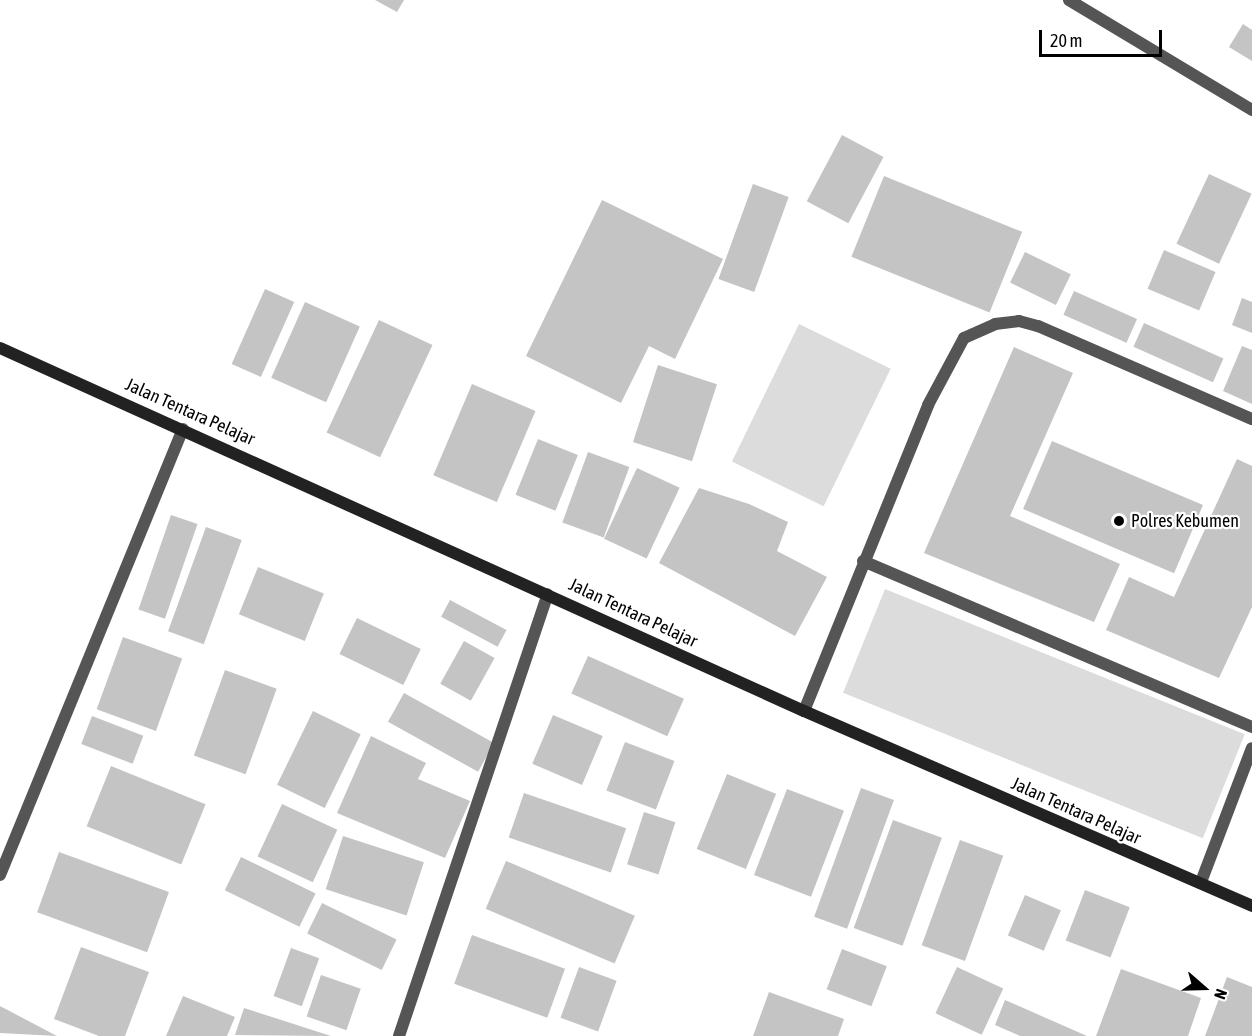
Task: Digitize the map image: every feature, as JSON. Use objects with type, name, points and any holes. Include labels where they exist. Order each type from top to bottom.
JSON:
[{"type":"main road","name":"Jalan Tentara Pelajar","points":[[0,348],[804,711],[1252,906]]},
{"type":"street","points":[[1069,0],[1252,110]]},
{"type":"street","points":[[804,711],[928,405],[964,338],[995,324],[1019,321],[1038,326],[1252,419]]},
{"type":"street","points":[[0,875],[183,429]]},
{"type":"street","points":[[863,561],[1252,727]]},
{"type":"street","points":[[399,1036],[548,594]]},
{"type":"street","points":[[1201,882],[1252,748]]},
{"type":"shaded area","points":[[799,324],[891,369],[824,506],[732,462]]},
{"type":"shaded area","points":[[885,589],[1245,734],[1203,838],[843,693]]},
{"type":"building","points":[[375,0],[404,0],[397,12]]},
{"type":"building","points":[[1243,24],[1252,30],[1252,61],[1229,47]]},
{"type":"building","points":[[842,135],[883,157],[848,223],[807,201]]},
{"type":"building","points":[[1209,174],[1252,194],[1219,264],[1176,244]]},
{"type":"building","points":[[884,176],[1022,232],[990,312],[851,257]]},
{"type":"building","points":[[753,184],[789,197],[754,292],[718,279]]},
{"type":"building","points":[[602,200],[723,259],[675,359],[649,346],[621,403],[526,356]]},
{"type":"building","points":[[1164,250],[1216,272],[1199,311],[1148,289]]},
{"type":"building","points":[[1025,252],[1071,274],[1056,305],[1010,283]]},
{"type":"building","points":[[265,289],[294,302],[261,377],[232,364]]},
{"type":"building","points":[[1074,291],[1137,319],[1126,343],[1063,315]]},
{"type":"building","points":[[1242,298],[1252,302],[1252,333],[1232,325]]},
{"type":"building","points":[[305,302],[360,326],[326,402],[271,378]]},
{"type":"building","points":[[379,320],[432,345],[380,457],[327,432]]},
{"type":"building","points":[[1144,323],[1223,358],[1213,382],[1133,347]]},
{"type":"building","points":[[1242,346],[1252,350],[1252,404],[1223,391]]},
{"type":"building","points":[[1014,347],[1073,373],[1010,516],[1120,564],[1094,622],[924,553]]},
{"type":"building","points":[[658,365],[717,384],[692,461],[633,442]]},
{"type":"building","points":[[472,384],[536,411],[497,502],[433,475]]},
{"type":"building","points":[[538,439],[578,455],[555,511],[516,495]]},
{"type":"building","points":[[1052,441],[1203,505],[1174,573],[1023,509]]},
{"type":"building","points":[[588,452],[629,467],[604,538],[562,522]]},
{"type":"building","points":[[1237,459],[1252,466],[1252,607],[1219,678],[1106,630],[1129,577],[1174,597]]},
{"type":"building","points":[[637,468],[680,488],[647,559],[604,539]]},
{"type":"building","points":[[699,488],[749,504],[788,522],[777,551],[827,577],[795,636],[659,563]]},
{"type":"building","points":[[171,515],[197,524],[165,619],[138,610]]},
{"type":"building","points":[[206,527],[242,540],[204,644],[168,631]]},
{"type":"building","points":[[258,567],[324,594],[305,641],[239,614]]},
{"type":"building","points":[[450,600],[507,630],[498,647],[441,617]]},
{"type":"building","points":[[357,618],[421,649],[403,685],[339,654]]},
{"type":"building","points":[[123,637],[182,659],[156,731],[97,709]]},
{"type":"building","points":[[464,641],[495,658],[471,701],[440,684]]},
{"type":"building","points":[[588,656],[684,699],[667,736],[571,693]]},
{"type":"building","points":[[225,670],[277,689],[246,774],[194,756]]},
{"type":"building","points":[[404,693],[494,743],[478,772],[388,722]]},
{"type":"building","points":[[313,711],[361,734],[325,808],[277,785]]},
{"type":"building","points":[[553,715],[603,736],[582,785],[532,764]]},
{"type":"building","points":[[92,716],[143,736],[133,764],[81,744]]},
{"type":"building","points":[[371,736],[426,763],[418,779],[470,801],[445,858],[337,813]]},
{"type":"building","points":[[625,742],[674,761],[656,810],[606,791]]},
{"type":"building","points":[[111,766],[206,804],[181,864],[87,826]]},
{"type":"building","points":[[727,774],[776,794],[746,869],[697,849]]},
{"type":"building","points":[[861,788],[894,800],[847,929],[814,917]]},
{"type":"building","points":[[787,789],[844,811],[811,897],[754,875]]},
{"type":"building","points":[[524,793],[626,828],[611,873],[509,837]]},
{"type":"building","points":[[282,804],[337,830],[313,882],[257,857]]},
{"type":"building","points":[[644,812],[675,822],[658,875],[627,864]]},
{"type":"building","points":[[893,820],[942,838],[903,946],[854,928]]},
{"type":"building","points":[[343,836],[424,862],[407,916],[326,889]]},
{"type":"building","points":[[960,840],[1003,856],[965,961],[922,945]]},
{"type":"building","points":[[59,852],[169,892],[147,952],[37,912]]},
{"type":"building","points":[[241,857],[316,893],[299,927],[225,890]]},
{"type":"building","points":[[506,861],[635,916],[615,964],[486,909]]},
{"type":"building","points":[[1085,890],[1130,907],[1110,958],[1066,940]]},
{"type":"building","points":[[1025,895],[1061,910],[1044,951],[1008,936]]},
{"type":"building","points":[[322,903],[397,939],[382,970],[307,934]]},
{"type":"building","points":[[472,935],[565,969],[547,1018],[454,984]]},
{"type":"building","points":[[81,947],[149,972],[125,1036],[99,1036],[54,1019]]},
{"type":"building","points":[[291,948],[319,958],[302,1006],[274,996]]},
{"type":"building","points":[[842,949],[887,966],[871,1006],[827,989]]},
{"type":"building","points":[[579,967],[617,981],[598,1031],[561,1018]]},
{"type":"building","points":[[957,967],[1003,989],[982,1035],[935,1013]]},
{"type":"building","points":[[1121,969],[1201,998],[1188,1036],[1096,1036]]},
{"type":"building","points":[[321,975],[361,989],[346,1030],[307,1017]]},
{"type":"building","points":[[1227,977],[1252,987],[1252,1036],[1205,1036]]},
{"type":"building","points":[[769,992],[844,1019],[838,1036],[753,1036]]},
{"type":"building","points":[[183,996],[235,1017],[227,1036],[166,1036]]},
{"type":"building","points":[[1005,1000],[1087,1036],[1020,1036],[995,1025]]},
{"type":"building","points":[[0,1006],[57,1036],[0,1033]]},
{"type":"building","points":[[244,1008],[331,1036],[235,1035]]},
{"type":"place","name":"Polres Kebumen","points":[[1119,521]]}]
